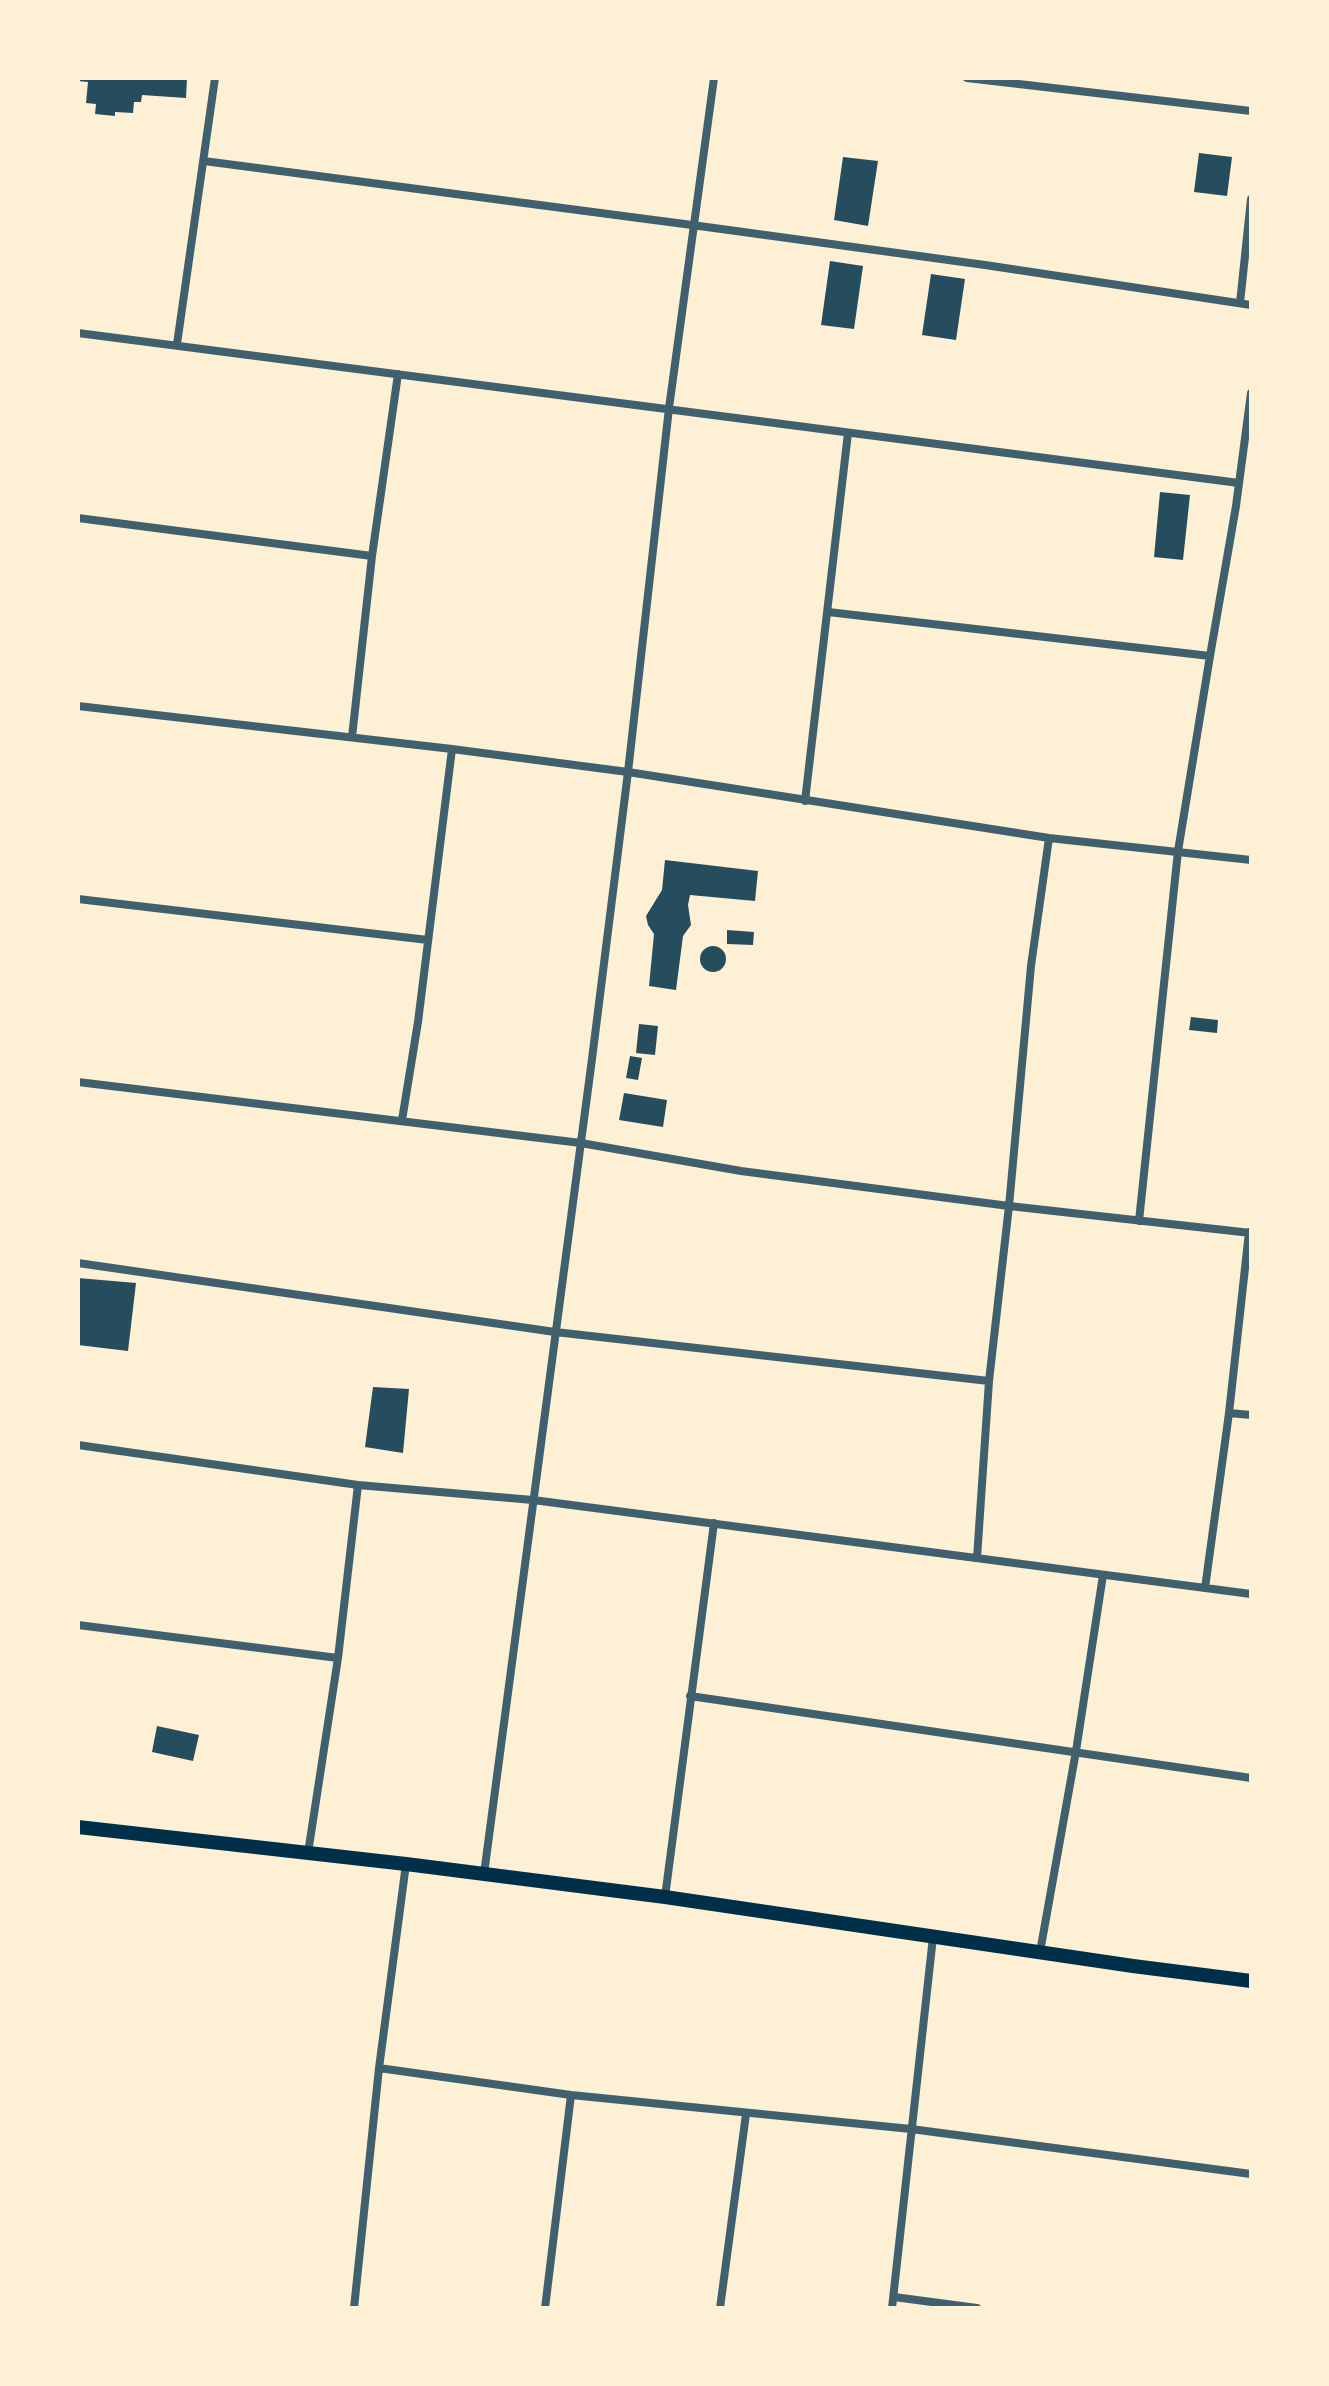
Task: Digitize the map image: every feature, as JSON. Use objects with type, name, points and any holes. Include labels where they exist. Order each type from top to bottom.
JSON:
[{"type":"main road","points":[[78,1827],[665,1897],[1251,1981]]},
{"type":"street","points":[[177,344],[215,78]]},
{"type":"street","points":[[484,1874],[581,1143],[628,772],[669,408],[714,78]]},
{"type":"street","points":[[967,78],[1251,111]]},
{"type":"street","points":[[204,161],[692,225],[1251,305]]},
{"type":"street","points":[[1240,303],[1251,199]]},
{"type":"street","points":[[78,333],[1239,483]]},
{"type":"street","points":[[352,737],[372,556],[398,374]]},
{"type":"street","points":[[1139,1221],[1178,851],[1251,393]]},
{"type":"street","points":[[805,801],[848,433]]},
{"type":"street","points":[[78,518],[372,556]]},
{"type":"street","points":[[828,612],[1210,656]]},
{"type":"street","points":[[78,706],[628,772],[1049,838],[1251,860]]},
{"type":"street","points":[[402,1120],[418,1022],[452,749]]},
{"type":"street","points":[[977,1558],[989,1381],[1031,966],[1049,838]]},
{"type":"street","points":[[78,899],[428,940]]},
{"type":"street","points":[[78,1082],[581,1143],[741,1171],[1009,1206],[1250,1232],[1205,1588]]},
{"type":"street","points":[[78,1263],[555,1332],[989,1381]]},
{"type":"street","points":[[1229,1413],[1251,1415]]},
{"type":"street","points":[[78,1445],[358,1485],[533,1500],[1251,1594]]},
{"type":"street","points":[[308,1853],[338,1658],[358,1485]]},
{"type":"street","points":[[665,1897],[714,1523]]},
{"type":"street","points":[[1040,1952],[1103,1575]]},
{"type":"street","points":[[78,1625],[338,1658]]},
{"type":"street","points":[[690,1696],[1251,1778]]},
{"type":"street","points":[[354,2308],[379,2068],[406,1864]]},
{"type":"street","points":[[892,2308],[933,1937]]},
{"type":"street","points":[[379,2068],[571,2095],[911,2129],[1251,2174]]},
{"type":"street","points":[[545,2308],[571,2095]]},
{"type":"street","points":[[720,2308],[746,2114]]},
{"type":"street","points":[[894,2297],[977,2308]]},
{"type":"building","points":[[78,78],[187,78],[186,98],[142,95],[141,102],[134,102],[133,113],[115,112],[115,116],[95,114],[96,104],[86,103],[88,82],[78,81]]},
{"type":"building","points":[[1199,153],[1232,157],[1227,196],[1194,192]]},
{"type":"building","points":[[843,157],[878,161],[868,226],[834,220]]},
{"type":"building","points":[[830,261],[863,266],[854,329],[821,325]]},
{"type":"building","points":[[931,274],[965,279],[956,340],[922,335]]},
{"type":"building","points":[[1160,492],[1190,495],[1183,560],[1154,557]]},
{"type":"building","points":[[665,860],[758,871],[755,901],[690,895],[691,925],[683,936],[676,990],[649,986],[654,934],[646,916],[662,890]]},
{"type":"building","points":[[727,930],[754,932],[753,945],[727,944]]},
{"type":"building","points":[[713,946],[722,950],[726,959],[722,968],[713,972],[704,968],[700,959],[704,950]]},
{"type":"building","points":[[1191,1017],[1218,1020],[1217,1033],[1189,1030]]},
{"type":"building","points":[[639,1024],[658,1026],[655,1055],[636,1053]]},
{"type":"building","points":[[630,1056],[642,1058],[638,1080],[626,1078]]},
{"type":"building","points":[[624,1093],[667,1100],[663,1127],[619,1120]]},
{"type":"building","points":[[78,1278],[136,1283],[128,1351],[78,1345]]},
{"type":"building","points":[[373,1387],[409,1389],[403,1453],[365,1447]]},
{"type":"building","points":[[157,1726],[199,1735],[193,1761],[152,1752]]}]
